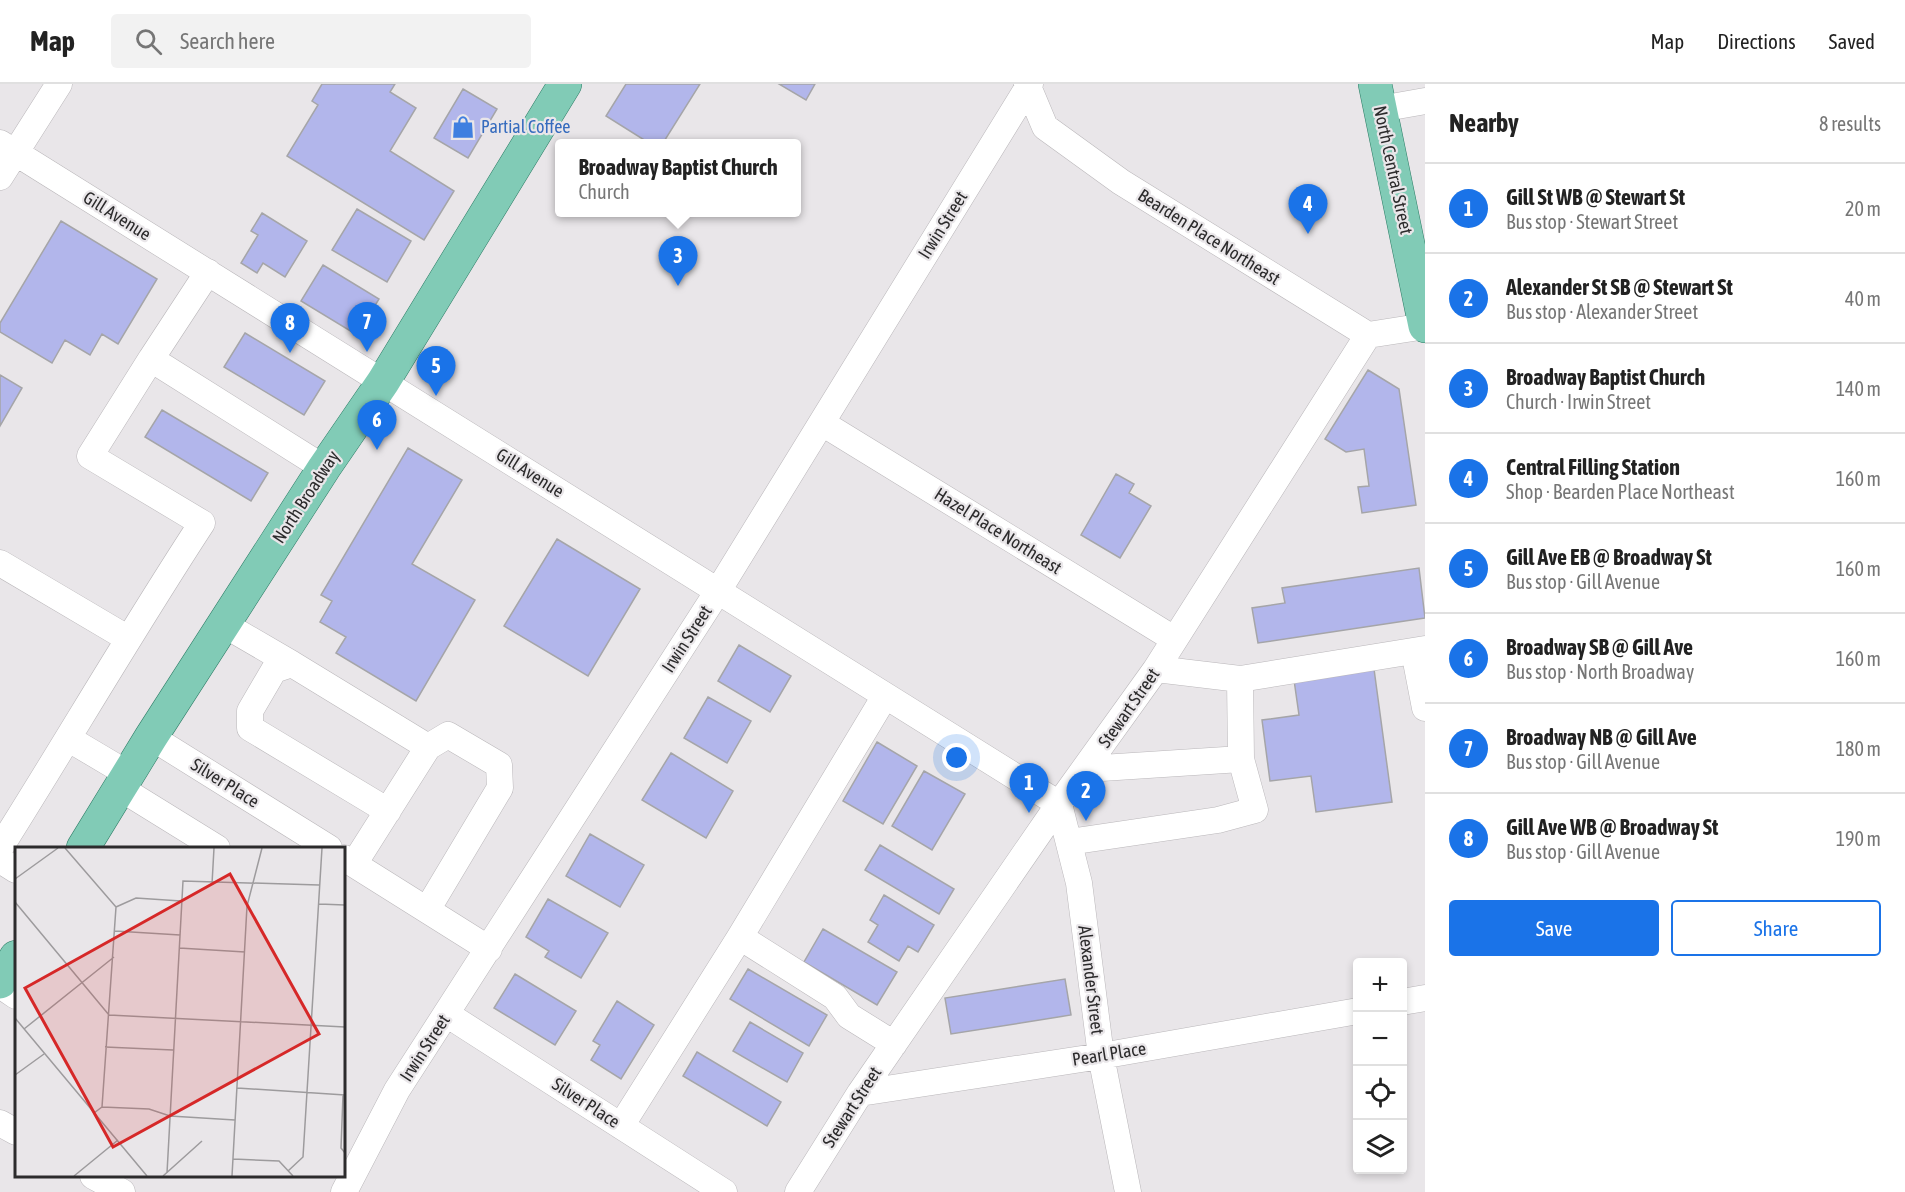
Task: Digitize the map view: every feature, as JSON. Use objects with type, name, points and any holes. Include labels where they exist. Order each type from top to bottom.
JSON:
[{"type":"main road","name":"North Broadway","points":[[84,847],[151,737],[324,468],[383,382],[565,84]]},
{"type":"main road","name":"North Central Street","points":[[1377,97],[1425,326]]},
{"type":"main road","points":[[0,983],[15,959]]},
{"type":"street","points":[[0,177],[8,148],[59,84]]},
{"type":"street","name":"Bearden Place Northeast","points":[[1028,84],[1045,127],[1121,182],[1368,335]]},
{"type":"street","name":"Irwin Street","points":[[344,1192],[398,1090],[718,591],[1028,84]]},
{"type":"street","points":[[1377,97],[1425,100]]},
{"type":"street","name":"Gill Avenue","points":[[8,148],[1059,804]]},
{"type":"street","points":[[0,848],[69,739],[127,638],[202,523],[90,456],[208,272]]},
{"type":"street","points":[[1368,335],[1425,326]]},
{"type":"street","name":"Stewart Street","points":[[798,1192],[860,1093],[1059,804],[1156,669],[1368,335]]},
{"type":"street","points":[[151,359],[324,468]]},
{"type":"street","name":"Hazel Place Northeast","points":[[822,423],[1174,639]]},
{"type":"street","points":[[0,563],[127,638]]},
{"type":"street","points":[[225,625],[428,747]]},
{"type":"street","points":[[1156,669],[1240,680],[1419,650],[1425,708]]},
{"type":"street","points":[[292,664],[274,670],[250,711],[250,728],[388,811]]},
{"type":"street","points":[[1069,842],[1218,820],[1255,810],[1241,759],[1240,680]]},
{"type":"street","points":[[621,1126],[740,937],[885,696]]},
{"type":"street","points":[[427,910],[500,788],[499,765],[448,735],[428,747],[388,811],[349,861],[489,949]]},
{"type":"street","name":"Silver Place","points":[[151,737],[314,844]]},
{"type":"street","points":[[69,739],[214,847]]},
{"type":"street","points":[[1086,769],[1241,759]]},
{"type":"street","name":"Alexander Street","points":[[1059,804],[1079,883],[1101,1056],[1128,1192]]},
{"type":"street","points":[[0,860],[15,869]]},
{"type":"street","points":[[740,937],[835,997],[849,1016],[894,1044]]},
{"type":"street","points":[[0,983],[15,995]]},
{"type":"street","points":[[1407,1001],[1425,999]]},
{"type":"street","name":"Pearl Place","points":[[860,1093],[1101,1056],[1353,1012]]},
{"type":"street","name":"Silver Place","points":[[448,1015],[724,1192]]},
{"type":"street","points":[[0,1123],[15,1131]]},
{"type":"street","points":[[96,1177],[121,1186]]},
{"type":"building","points":[[322,84],[395,84],[390,92],[416,108],[390,151],[454,191],[424,240],[287,156],[318,105],[312,101]]},
{"type":"building","points":[[626,84],[700,84],[666,139],[643,139],[606,116]]},
{"type":"building","points":[[779,84],[815,84],[806,100]]},
{"type":"building","points":[[463,89],[497,109],[468,158],[434,138]]},
{"type":"building","points":[[357,209],[411,241],[387,282],[332,250]]},
{"type":"building","points":[[262,213],[307,241],[285,277],[263,263],[257,273],[241,263],[258,235],[251,231]]},
{"type":"building","points":[[61,221],[157,279],[118,344],[102,334],[90,355],[65,340],[52,363],[0,332],[0,323]]},
{"type":"building","points":[[323,265],[379,299],[357,335],[301,301]]},
{"type":"building","points":[[245,333],[325,381],[304,415],[224,367]]},
{"type":"building","points":[[1368,370],[1399,389],[1416,505],[1362,513],[1358,487],[1369,486],[1364,449],[1346,452],[1325,439]]},
{"type":"building","points":[[0,375],[22,388],[0,426]]},
{"type":"building","points":[[162,410],[268,473],[251,501],[145,437]]},
{"type":"building","points":[[408,448],[462,480],[412,564],[475,600],[416,701],[336,653],[346,637],[320,622],[332,601],[321,595]]},
{"type":"building","points":[[1116,474],[1134,484],[1129,493],[1151,506],[1120,558],[1081,535]]},
{"type":"building","points":[[557,539],[640,589],[588,676],[504,626]]},
{"type":"building","points":[[1419,568],[1425,618],[1258,643],[1252,608],[1285,603],[1282,588]]},
{"type":"building","points":[[739,645],[791,676],[770,712],[718,681]]},
{"type":"building","points":[[1374,669],[1392,802],[1316,812],[1311,776],[1270,781],[1262,720],[1299,715],[1294,680]]},
{"type":"building","points":[[708,697],[751,721],[727,763],[684,738]]},
{"type":"building","points":[[877,742],[917,766],[883,824],[843,801]]},
{"type":"building","points":[[671,753],[733,791],[706,838],[642,800]]},
{"type":"building","points":[[924,771],[965,794],[932,850],[892,826]]},
{"type":"building","points":[[590,834],[644,865],[620,907],[566,876]]},
{"type":"building","points":[[880,845],[954,889],[939,914],[865,870]]},
{"type":"building","points":[[884,895],[934,925],[918,952],[908,946],[899,961],[868,942],[878,925],[870,920]]},
{"type":"building","points":[[548,899],[608,933],[581,978],[545,957],[549,951],[526,937]]},
{"type":"building","points":[[823,929],[897,972],[877,1005],[804,962]]},
{"type":"building","points":[[748,969],[827,1015],[809,1046],[730,999]]},
{"type":"building","points":[[515,974],[576,1011],[555,1045],[494,1008]]},
{"type":"building","points":[[1065,979],[1071,1015],[951,1034],[945,998]]},
{"type":"building","points":[[617,1001],[654,1025],[621,1079],[591,1060],[600,1045],[593,1041]]},
{"type":"building","points":[[750,1022],[803,1053],[787,1082],[733,1051]]},
{"type":"building","points":[[697,1052],[781,1102],[767,1126],[683,1076]]},
{"type":"place","name":"Partial Coffee","points":[[463,127]]},
{"type":"place","name":"Central Filling Station","points":[[1308,234]]},
{"type":"place","name":"Broadway Baptist Church","points":[[678,286]]},
{"type":"place","name":"Broadway NB @ Gill Ave","points":[[367,352]]},
{"type":"place","name":"Gill Ave WB @ Broadway St","points":[[290,353]]},
{"type":"place","name":"Gill Ave EB @ Broadway St","points":[[436,396]]},
{"type":"place","name":"Broadway SB @ Gill Ave","points":[[377,450]]},
{"type":"place","name":"Gill St WB @ Stewart St","points":[[1029,813]]},
{"type":"place","name":"Alexander St SB @ Stewart St","points":[[1086,821]]}]
